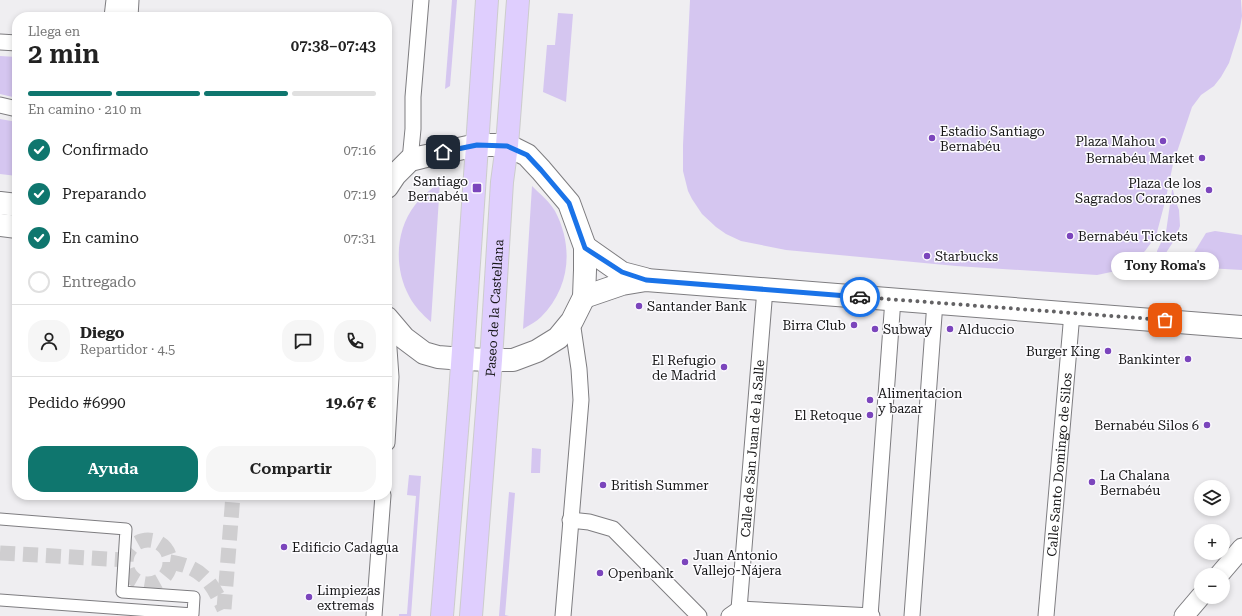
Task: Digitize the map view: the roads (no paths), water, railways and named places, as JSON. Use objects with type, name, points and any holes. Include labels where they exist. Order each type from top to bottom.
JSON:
[{"type":"highway","points":[[442,616],[463,359],[487,0]]},
{"type":"highway","name":"Paseo de la Castellana","points":[[471,616],[502,182],[507,146],[518,0]]},
{"type":"main road","points":[[392,180],[410,160],[477,145],[507,146],[527,155],[569,203],[585,248],[586,270],[584,297],[572,321],[558,338],[537,351],[513,360],[463,359],[424,354],[404,338],[392,325]]},
{"type":"main road","points":[[0,203],[12,204]]},
{"type":"main road","points":[[585,248],[622,272],[646,280]]},
{"type":"main road","points":[[584,297],[622,284],[646,280],[1242,326]]},
{"type":"street","points":[[115,12],[116,0]]},
{"type":"street","points":[[130,12],[131,0]]},
{"type":"street","points":[[410,160],[413,129],[413,97],[421,0]]},
{"type":"street","points":[[0,42],[12,43]]},
{"type":"street","points":[[0,105],[12,108]]},
{"type":"street","name":"Calle de San Juan de la Salle","points":[[734,612],[765,289]]},
{"type":"street","points":[[734,612],[871,616],[893,299]]},
{"type":"street","points":[[912,616],[935,302]]},
{"type":"street","name":"Calle Santo Domingo de Silos","points":[[1046,616],[1072,313]]},
{"type":"street","points":[[563,616],[581,400],[579,369],[572,321]]},
{"type":"street","points":[[374,616],[383,500]]},
{"type":"street","points":[[0,519],[126,529],[122,592],[194,597],[193,614],[0,600]]},
{"type":"street","points":[[570,520],[589,522],[613,529],[699,616]]},
{"type":"street","points":[[1225,568],[1242,548]]},
{"type":"street","points":[[1184,616],[1194,604]]},
{"type":"tunnel","points":[[224,609],[233,500]]},
{"type":"tunnel","points":[[144,540],[152,540],[164,546],[170,558],[170,562],[170,566],[164,578],[152,584],[144,584],[132,578],[126,566],[126,558],[132,546],[144,540]]},
{"type":"tunnel","points":[[0,553],[126,560]]},
{"type":"tunnel","points":[[170,562],[181,564],[198,572],[204,577],[210,583],[224,609]]},
{"type":"place","name":"Estadio Santiago Bernabéu","points":[[932,138]]},
{"type":"place","name":"Plaza Mahou","points":[[1163,141]]},
{"type":"place","name":"Bernabéu Market","points":[[1202,158]]},
{"type":"place","name":"Santiago Bernabéu","points":[[477,188]]},
{"type":"place","name":"Plaza de los Sagrados Corazones","points":[[1209,190]]},
{"type":"place","name":"Bernabéu Tickets","points":[[1070,236]]},
{"type":"place","name":"Starbucks","points":[[927,256]]},
{"type":"place","name":"Santander Bank","points":[[639,306]]},
{"type":"place","name":"Tony Roma's","points":[[1165,320]]},
{"type":"place","name":"Birra Club","points":[[854,325]]},
{"type":"place","name":"Subway","points":[[875,329]]},
{"type":"place","name":"Alduccio","points":[[950,329]]},
{"type":"place","name":"Burger King","points":[[1108,351]]},
{"type":"place","name":"Bankinter","points":[[1188,359]]},
{"type":"place","name":"El Refugio de Madrid","points":[[724,367]]},
{"type":"place","name":"Alimentacion y bazar","points":[[870,400]]},
{"type":"place","name":"El Retoque","points":[[870,415]]},
{"type":"place","name":"Bernabéu Silos 6","points":[[1207,425]]},
{"type":"place","name":"La Chalana Bernabéu","points":[[1092,482]]},
{"type":"place","name":"British Summer","points":[[603,485]]},
{"type":"place","name":"Edificio Cadagua","points":[[284,547]]},
{"type":"place","name":"Juan Antonio Vallejo-Nájera","points":[[685,562]]},
{"type":"place","name":"Openbank","points":[[600,573]]},
{"type":"place","name":"Limpiezas extremas","points":[[309,597]]}]
